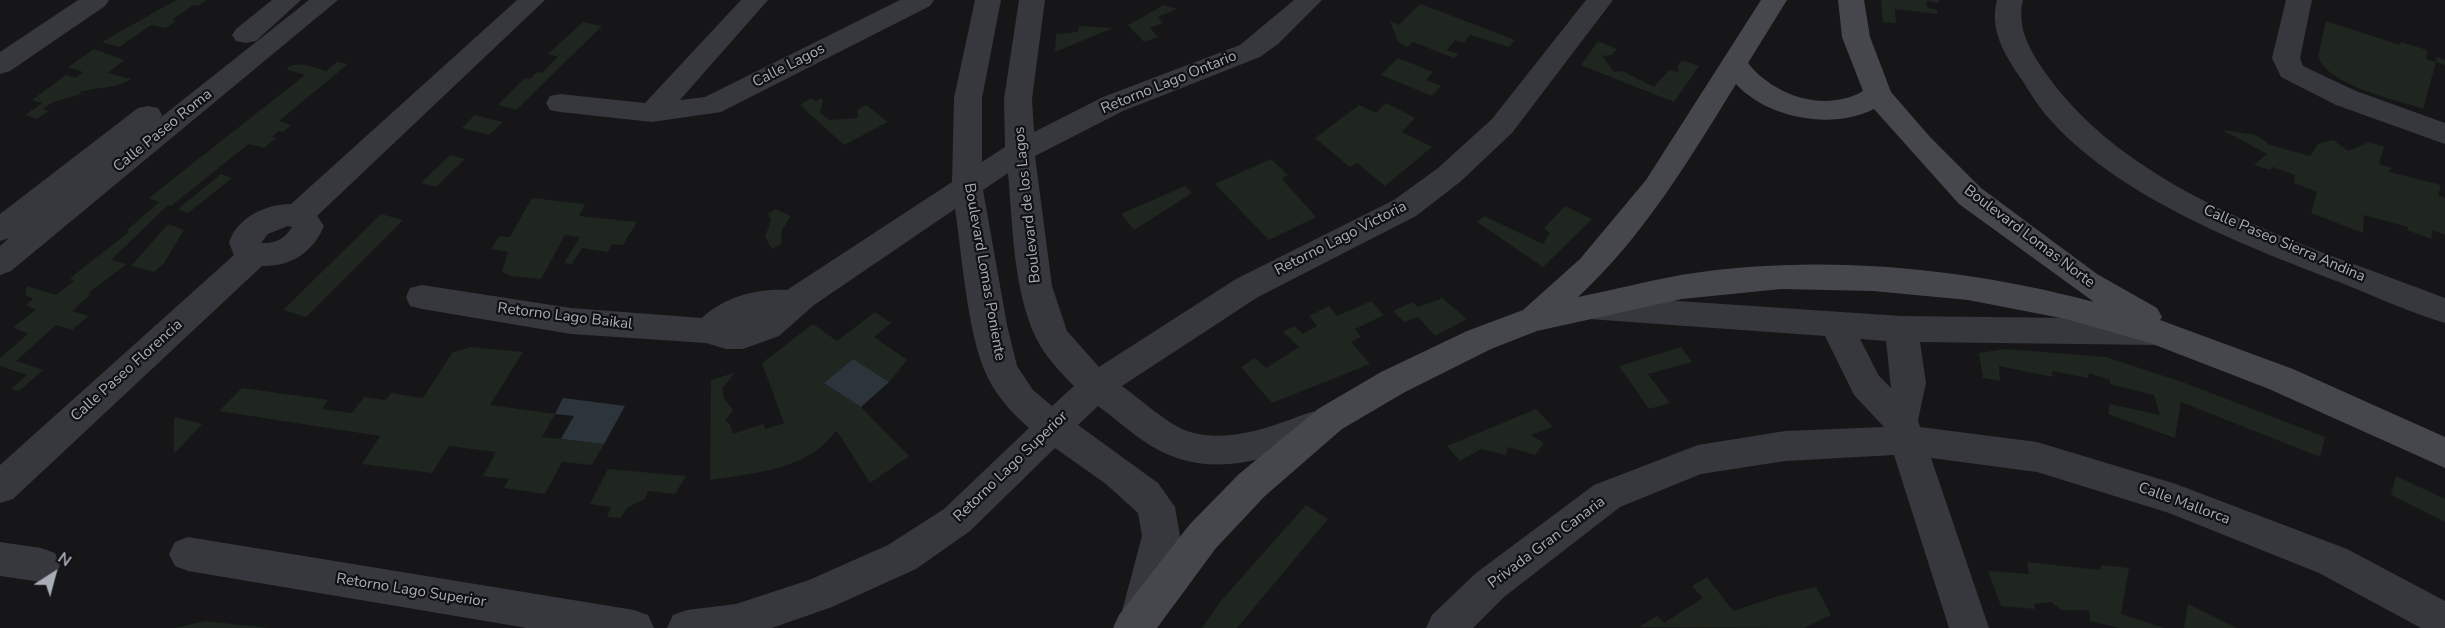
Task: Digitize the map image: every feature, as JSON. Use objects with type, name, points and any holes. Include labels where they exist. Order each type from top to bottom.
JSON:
[{"type":"street","points":[[0,65],[96,0]]},
{"type":"street","name":"Calle Paseo Roma","points":[[0,230],[194,79],[288,0]]},
{"type":"street","name":"Calle Paseo Roma","points":[[0,262],[325,0]]},
{"type":"street","name":"Calle Paseo Florencia","points":[[0,488],[255,255],[247,251],[244,245],[246,237],[253,229],[276,217],[298,216],[532,0]]},
{"type":"street","points":[[652,113],[755,0]]},
{"type":"street","name":"Calle Lagos","points":[[560,103],[652,113],[711,105],[921,0]]},
{"type":"street","name":"Boulevard Lomas Poniente","points":[[981,0],[968,98],[967,188],[990,325],[1001,369],[1021,400],[1053,427],[1119,473],[1145,494],[1156,507],[1161,536],[1137,622]]},
{"type":"street","name":"Boulevard de los Lagos","points":[[1032,0],[1018,99],[1020,151],[1036,286],[1052,336],[1071,361],[1096,386],[1166,437],[1190,447],[1237,450],[1276,442],[1330,419]]},
{"type":"street","name":"Retorno Lago Ontario","points":[[1020,151],[1113,104],[1250,51],[1268,38],[1309,0]]},
{"type":"street","name":"Retorno Lago Victoria","points":[[1096,386],[1247,288],[1292,263],[1405,208],[1449,175],[1502,126],[1600,0]]},
{"type":"street","points":[[1533,320],[1591,267],[1657,187],[1774,0]]},
{"type":"street","name":"Boulevard Lomas Norte","points":[[1851,0],[1856,37],[1878,95],[1970,196],[2086,282],[2196,346]]},
{"type":"street","name":"Calle Paseo Sierra Andina","points":[[2010,0],[2006,13],[2013,43],[2031,78],[2058,111],[2090,143],[2145,180],[2224,223],[2445,311]]},
{"type":"street","points":[[2299,0],[2286,58],[2290,71],[2346,98],[2445,134]]},
{"type":"street","points":[[1734,63],[1751,84],[1775,97],[1802,107],[1837,110],[1854,107],[1878,95]]},
{"type":"street","points":[[968,98],[1018,99]]},
{"type":"street","points":[[967,188],[1020,151]]},
{"type":"street","name":"Retorno Lago Baikal","points":[[422,297],[571,321],[709,331],[720,337],[739,338],[775,323],[792,303],[967,188]]},
{"type":"street","points":[[1137,622],[1211,528],[1252,485],[1330,419],[1402,377],[1479,340],[1533,320],[1682,287],[1781,277],[1873,279],[1968,288],[2066,307],[2158,332],[2196,346],[2281,379],[2445,453]]},
{"type":"street","points":[[1589,307],[1901,329],[2158,332]]},
{"type":"street","points":[[1837,326],[1866,385],[1904,430],[1969,628]]},
{"type":"street","points":[[1901,329],[1909,383],[1904,430]]},
{"type":"street","name":"Retorno Lago Superior","points":[[687,628],[736,622],[818,595],[902,557],[957,520],[1096,386]]},
{"type":"street","name":"Calle Mallorca","points":[[1904,430],[2037,457],[2176,500],[2333,561],[2445,621]]},
{"type":"street","name":"Privada Gran Canaria","points":[[1446,628],[1490,585],[1607,496],[1698,460],[1904,430]]},
{"type":"street","name":"Retorno Lago Superior","points":[[188,554],[634,628]]},
{"type":"street","points":[[0,559],[41,565]]},
{"type":"shaded area","points":[[176,0],[206,0],[198,6],[193,5],[172,20],[176,21],[166,28],[151,25],[119,47],[102,42]]},
{"type":"shaded area","points":[[1881,0],[1939,0],[1939,3],[1926,1],[1928,8],[1937,10],[1938,14],[1895,9],[1896,23],[1883,22]]},
{"type":"shaded area","points":[[1420,4],[1515,40],[1509,47],[1470,35],[1464,43],[1455,40],[1447,50],[1458,54],[1454,58],[1413,42],[1408,47],[1398,42],[1390,21],[1399,25]]},
{"type":"shaded area","points":[[1164,5],[1177,9],[1158,17],[1163,23],[1150,28],[1158,37],[1144,42],[1128,25]]},
{"type":"shaded area","points":[[2326,21],[2400,45],[2401,42],[2427,50],[2426,59],[2436,62],[2423,109],[2364,90],[2335,76],[2324,66],[2318,56]]},
{"type":"shaded area","points":[[583,22],[602,26],[516,110],[498,105],[525,78],[530,79],[537,72],[542,73],[558,57],[548,54]]},
{"type":"shaded area","points":[[1079,26],[1113,28],[1055,52],[1056,34],[1078,32]]},
{"type":"shaded area","points":[[1598,41],[1617,49],[1612,55],[1602,56],[1614,72],[1622,71],[1654,87],[1669,70],[1679,72],[1677,66],[1682,60],[1699,66],[1674,102],[1581,65]]},
{"type":"shaded area","points":[[94,49],[124,60],[108,73],[131,79],[112,86],[79,92],[82,94],[53,102],[43,109],[49,111],[37,119],[25,115],[42,103],[32,100],[66,75],[76,78],[83,72],[68,67]]},
{"type":"shaded area","points":[[2437,57],[2445,60],[2445,65],[2436,62]]},
{"type":"shaded area","points":[[1398,58],[1433,72],[1426,80],[1441,86],[1432,96],[1381,75]]},
{"type":"shaded area","points":[[337,62],[348,64],[279,121],[291,125],[283,132],[278,131],[272,137],[276,138],[264,148],[249,144],[242,149],[171,206],[168,205],[111,260],[127,264],[88,293],[91,294],[72,311],[89,316],[72,330],[56,325],[16,361],[43,370],[19,391],[11,389],[27,375],[0,366],[0,358],[28,334],[13,327],[36,310],[26,305],[33,299],[25,295],[27,286],[56,295],[74,281],[70,278],[129,232],[127,230],[159,202],[149,198],[305,75],[286,69],[300,65],[326,71]]},
{"type":"shaded area","points":[[811,98],[816,101],[820,98],[823,100],[820,113],[830,120],[858,118],[857,110],[866,105],[888,122],[844,145],[800,105]]},
{"type":"shaded area","points":[[1386,103],[1415,118],[1402,132],[1432,147],[1385,186],[1357,163],[1350,167],[1315,138],[1359,105],[1376,113]]},
{"type":"shaded area","points":[[475,115],[503,122],[489,135],[462,128]]},
{"type":"shaded area","points":[[2222,130],[2256,135],[2270,145],[2310,156],[2318,144],[2333,140],[2348,151],[2369,142],[2384,147],[2379,164],[2392,168],[2389,172],[2441,185],[2438,195],[2445,198],[2445,235],[2433,230],[2431,239],[2407,230],[2408,227],[2364,215],[2363,233],[2311,213],[2317,192],[2294,183],[2295,175],[2273,167],[2270,170],[2254,165],[2267,154]]},
{"type":"shaded area","points":[[450,155],[465,159],[436,187],[421,183]]},
{"type":"shaded area","points":[[1271,159],[1288,175],[1282,179],[1316,217],[1269,240],[1215,184]]},
{"type":"shaded area","points":[[221,174],[232,178],[188,213],[178,209]]},
{"type":"shaded area","points":[[1185,186],[1192,193],[1134,230],[1121,214]]},
{"type":"shaded area","points":[[532,198],[585,204],[579,216],[637,222],[623,245],[612,244],[608,252],[582,248],[572,264],[564,263],[580,237],[565,235],[541,279],[511,276],[502,272],[508,252],[491,249],[499,236],[510,237]]},
{"type":"shaded area","points":[[1565,206],[1592,219],[1543,267],[1477,222],[1484,216],[1543,244],[1550,233],[1544,228]]},
{"type":"shaded area","points":[[775,209],[791,216],[782,230],[781,244],[772,249],[765,237],[771,220],[768,214]]},
{"type":"shaded area","points":[[381,214],[403,220],[306,317],[283,310]]},
{"type":"shaded area","points":[[168,224],[184,230],[164,263],[154,272],[131,266]]},
{"type":"shaded area","points":[[1440,296],[1467,319],[1435,336],[1418,317],[1404,322],[1393,311],[1412,302],[1418,307],[1441,299]]},
{"type":"shaded area","points":[[1371,301],[1384,315],[1355,329],[1361,337],[1351,342],[1370,364],[1272,403],[1241,367],[1255,358],[1266,368],[1299,347],[1283,332],[1294,326],[1303,334],[1317,326],[1309,316],[1329,306],[1337,316]]},
{"type":"shaded area","points":[[875,312],[891,323],[874,337],[907,360],[889,382],[853,359],[825,383],[861,407],[909,456],[870,483],[837,431],[817,450],[793,463],[765,471],[710,480],[711,380],[734,373],[722,389],[724,398],[733,410],[725,421],[730,424],[733,434],[763,424],[766,429],[784,423],[762,363],[813,324],[837,341]]},
{"type":"shaded area","points":[[470,347],[523,352],[490,405],[555,414],[542,437],[604,444],[592,465],[562,462],[545,494],[504,488],[509,479],[483,476],[496,452],[449,446],[432,473],[362,464],[380,436],[219,411],[242,388],[328,400],[322,409],[352,413],[364,397],[386,400],[391,393],[423,398],[452,353]]},
{"type":"shaded area","points":[[1681,347],[1692,362],[1648,374],[1670,403],[1649,409],[1619,366]]},
{"type":"shaded area","points":[[2006,349],[2106,357],[2185,383],[2325,437],[2320,457],[2181,402],[2175,438],[2108,414],[2110,404],[2160,415],[2154,395],[2110,384],[2110,380],[2089,373],[2088,378],[2052,371],[2053,377],[1999,366],[2000,381],[1983,378],[1979,353]]},
{"type":"shaded area","points":[[853,359],[889,382],[861,407],[824,383]]},
{"type":"shaded area","points":[[563,398],[625,406],[604,444],[561,439],[574,416],[555,414]]},
{"type":"shaded area","points":[[1536,409],[1553,427],[1531,435],[1544,443],[1535,455],[1508,447],[1506,455],[1481,449],[1460,461],[1447,446]]},
{"type":"shaded area","points":[[174,417],[202,424],[174,454]]},
{"type":"shaded area","points":[[608,469],[686,476],[675,494],[648,491],[645,499],[628,507],[620,518],[607,517],[611,507],[590,504]]},
{"type":"shaded area","points":[[2396,476],[2445,499],[2445,522],[2391,495]]},
{"type":"shaded area","points":[[1306,505],[1328,519],[1237,628],[1202,628],[1220,602]]},
{"type":"shaded area","points":[[2027,562],[2100,570],[2102,565],[2129,568],[2121,614],[2164,628],[2119,628],[2090,621],[2089,610],[2062,610],[2051,602],[2034,604],[2035,609],[2001,606],[1988,571],[2029,574]]},
{"type":"shaded area","points":[[1707,577],[1733,611],[1778,596],[1816,587],[1831,615],[1804,628],[1639,627],[1657,616],[1664,623],[1703,598],[1692,586]]},
{"type":"shaded area","points":[[2188,604],[2237,628],[2184,628]]},
{"type":"shaded area","points":[[205,621],[268,628],[175,628]]}]
